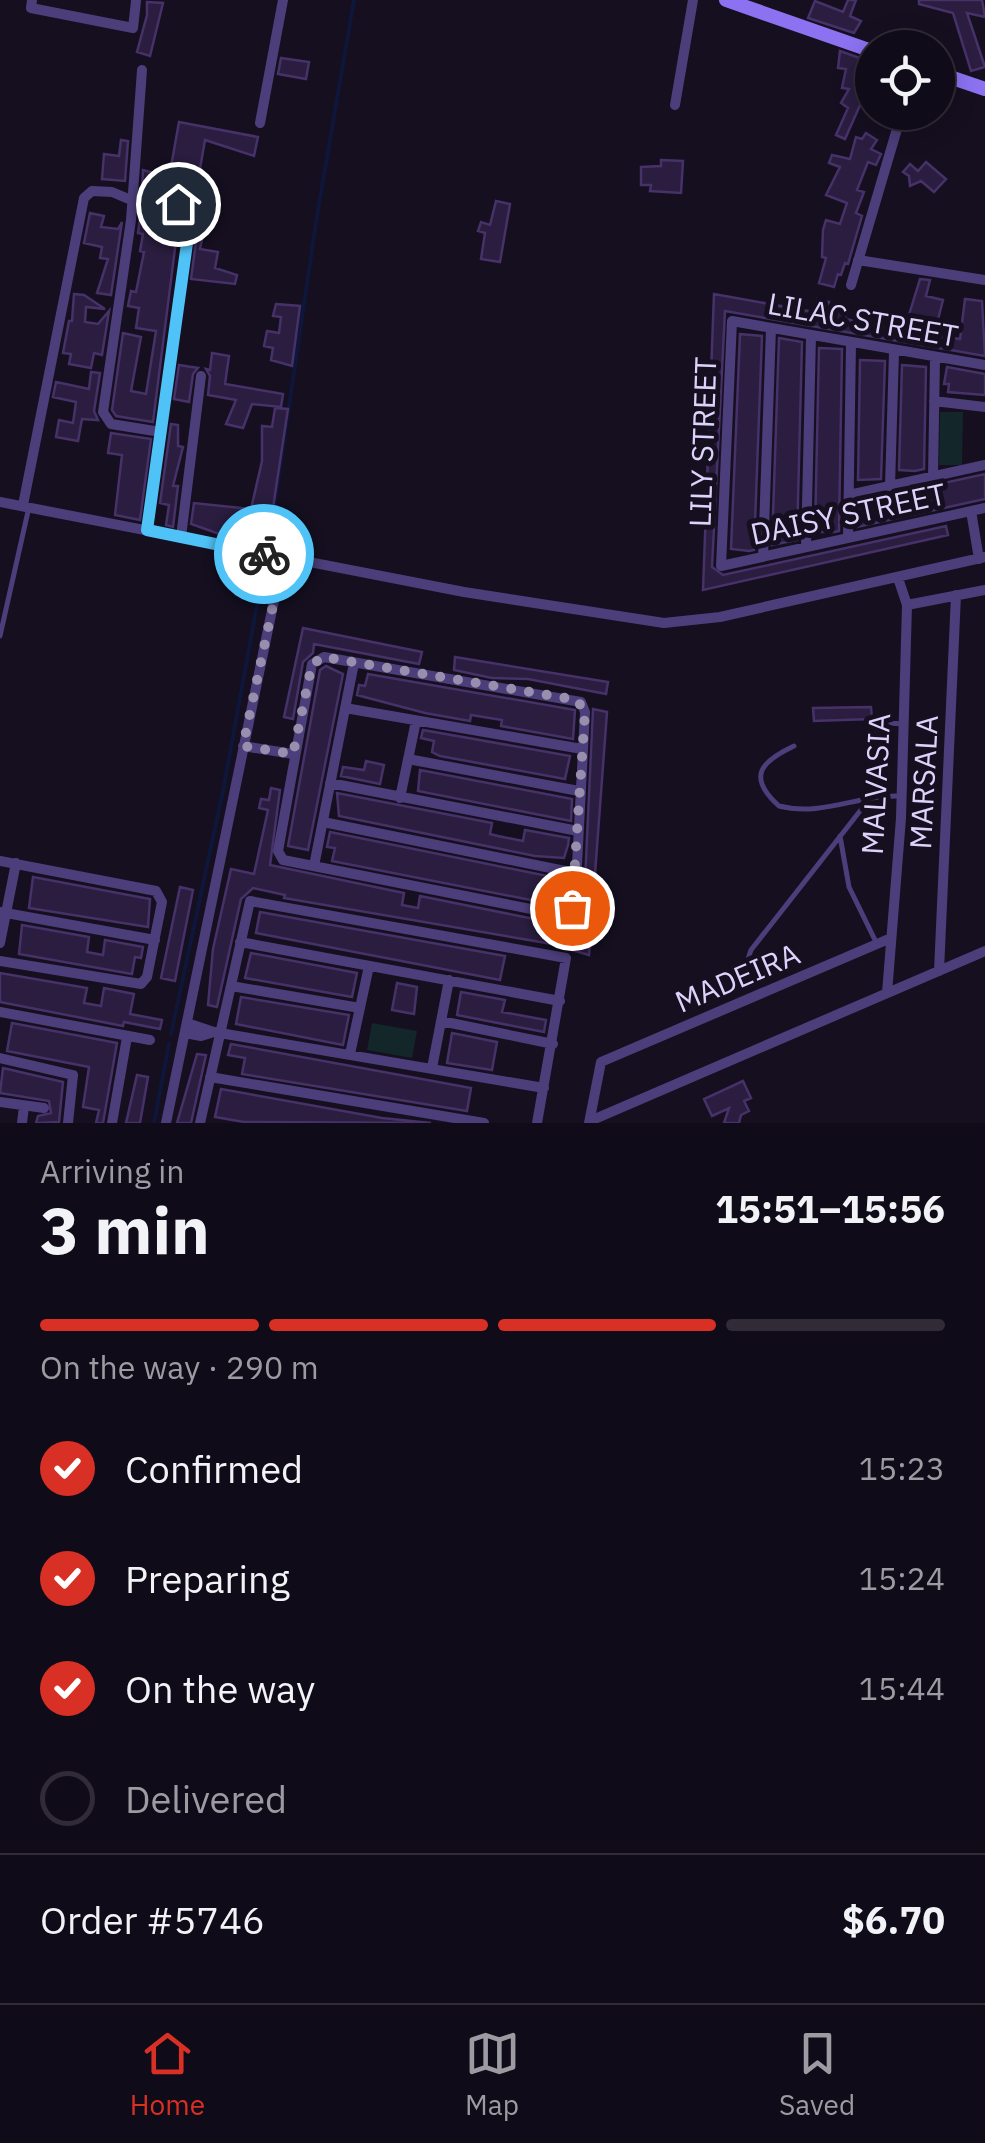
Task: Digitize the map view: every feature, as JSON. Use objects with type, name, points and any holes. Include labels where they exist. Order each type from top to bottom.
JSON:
[{"type":"street","points":[[32,0],[31,8],[133,28],[136,1]]},
{"type":"street","points":[[260,123],[282,0]]},
{"type":"street","points":[[675,105],[693,0]]},
{"type":"street","points":[[726,0],[855,45]]},
{"type":"street","points":[[142,70],[131,200],[103,417],[117,426],[161,432]]},
{"type":"street","points":[[955,79],[985,89]]},
{"type":"street","points":[[851,285],[897,130]]},
{"type":"street","points":[[26,506],[84,198],[92,191],[112,192],[131,200],[181,204],[189,216],[147,530]]},
{"type":"street","points":[[858,260],[985,280]]},
{"type":"street","name":"LILAC STREET","points":[[732,321],[894,352],[985,364]]},
{"type":"street","name":"LILY STREET","points":[[722,566],[732,321]]},
{"type":"street","points":[[763,557],[771,328]]},
{"type":"street","points":[[806,548],[812,336]]},
{"type":"street","points":[[848,538],[851,344]]},
{"type":"street","points":[[890,486],[894,352]]},
{"type":"street","points":[[933,476],[936,358]]},
{"type":"street","points":[[180,537],[201,376]]},
{"type":"street","points":[[934,401],[985,407]]},
{"type":"street","points":[[849,495],[985,465]]},
{"type":"street","points":[[0,502],[464,592],[664,624],[720,617],[982,558],[971,511]]},
{"type":"street","name":"DAISY STREET","points":[[722,566],[985,508]]},
{"type":"street","points":[[166,1123],[283,558]]},
{"type":"street","name":"MALVASIA","points":[[887,993],[904,724],[907,605],[898,578]]},
{"type":"street","points":[[907,605],[985,590]]},
{"type":"street","name":"MARSALA","points":[[939,971],[956,596]]},
{"type":"street","points":[[324,657],[577,700],[585,712],[582,749],[575,903],[569,911],[556,914],[282,860],[278,851],[312,664],[324,657]]},
{"type":"street","points":[[314,866],[354,663]]},
{"type":"street","points":[[346,708],[582,749]]},
{"type":"street","points":[[400,798],[416,721]]},
{"type":"street","points":[[243,746],[293,754]]},
{"type":"street","points":[[408,760],[578,791]]},
{"type":"street","points":[[330,783],[578,831]]},
{"type":"street","points":[[323,822],[576,872]]},
{"type":"street","points":[[0,861],[156,891],[162,902],[147,977],[135,985],[0,960]]},
{"type":"street","points":[[0,943],[3,912],[16,864]]},
{"type":"street","points":[[200,1123],[217,1032],[250,900],[566,958],[538,1123]]},
{"type":"street","points":[[3,912],[155,940]]},
{"type":"street","name":"MADEIRA","points":[[590,1122],[602,1062],[891,938]]},
{"type":"street","points":[[240,942],[560,1001]]},
{"type":"street","points":[[590,1122],[985,951]]},
{"type":"street","points":[[350,1054],[368,966]]},
{"type":"street","points":[[432,1068],[449,980]]},
{"type":"street","points":[[231,986],[360,1008]]},
{"type":"street","points":[[0,1012],[150,1040]]},
{"type":"street","points":[[441,1022],[553,1044]]},
{"type":"street","points":[[185,1028],[544,1088]]},
{"type":"street","points":[[112,1123],[126,1037]]},
{"type":"street","points":[[0,1058],[73,1075],[68,1123]]},
{"type":"street","points":[[210,1078],[484,1123]]},
{"type":"street","points":[[0,1102],[44,1108]]},
{"type":"street","points":[[22,1123],[24,1106]]},
{"type":"lane","points":[[0,636],[26,506]]},
{"type":"lane","points":[[744,971],[751,950],[871,797],[876,729],[888,723],[904,724]]},
{"type":"lane","points":[[794,746],[772,758],[759,777],[762,787],[780,806],[814,810],[871,797],[902,796]]},
{"type":"lane","points":[[840,836],[849,887],[877,944]]},
{"type":"green space","points":[[940,412],[963,412],[962,465],[939,465]]},
{"type":"green space","points":[[372,1023],[417,1031],[412,1058],[367,1050]]},
{"type":"building","points":[[848,0],[856,0],[850,16],[861,21],[854,33],[808,18],[815,1],[843,12]]},
{"type":"building","points":[[919,0],[982,0],[985,17],[967,13],[985,67],[971,71],[953,13],[919,4]]},
{"type":"building","points":[[147,2],[163,3],[150,56],[137,52]]},
{"type":"building","points":[[840,51],[855,56],[855,116],[845,139],[836,135],[848,108],[841,103],[849,89],[842,88],[846,69],[838,68]]},
{"type":"building","points":[[281,58],[309,62],[306,79],[278,74]]},
{"type":"building","points":[[179,122],[258,137],[254,156],[205,140],[195,198],[142,192],[143,170],[154,173],[151,184],[167,189]]},
{"type":"building","points":[[866,133],[877,140],[871,149],[881,154],[876,165],[868,162],[857,190],[864,192],[856,213],[862,216],[848,264],[838,274],[834,287],[819,283],[826,258],[822,257],[823,230],[826,220],[840,224],[847,203],[826,195],[840,167],[829,163],[832,155],[850,159],[856,137],[862,139]]},
{"type":"building","points":[[121,140],[128,141],[125,181],[102,179],[104,154],[119,156]]},
{"type":"building","points":[[661,160],[683,161],[681,193],[650,191],[651,185],[641,185],[641,167],[661,166]]},
{"type":"building","points":[[926,162],[946,179],[934,192],[921,181],[910,186],[909,176],[903,172],[910,164],[918,171]]},
{"type":"building","points":[[496,201],[510,204],[500,262],[481,259],[485,233],[478,231],[481,222],[490,225]]},
{"type":"building","points":[[141,210],[176,212],[179,217],[153,422],[116,416],[112,410],[123,333],[141,337],[131,391],[146,394],[156,331],[136,328],[139,308],[128,306],[131,291],[136,292],[144,252],[140,251],[143,234],[138,233]]},
{"type":"building","points":[[90,213],[104,216],[101,227],[118,229],[122,222],[111,295],[97,293],[108,259],[100,258],[102,247],[84,243]]},
{"type":"building","points":[[197,234],[203,235],[200,249],[218,252],[215,268],[237,275],[235,284],[191,279]]},
{"type":"building","points":[[920,279],[930,280],[926,296],[943,300],[934,335],[960,339],[965,299],[982,301],[985,356],[725,311],[712,567],[723,575],[946,526],[948,535],[703,590],[714,294],[814,312],[817,299],[829,302],[827,308],[837,303],[847,305],[845,319],[904,331]]},
{"type":"building","points":[[74,294],[84,295],[105,309],[86,307],[85,322],[98,324],[109,311],[102,355],[94,353],[91,368],[69,364],[71,354],[63,353]]},
{"type":"building","points":[[276,304],[300,306],[292,366],[271,360],[273,348],[264,346],[267,331],[279,333],[281,317],[273,316]]},
{"type":"building","points":[[740,334],[762,336],[754,550],[749,551],[731,549]]},
{"type":"building","points":[[779,338],[802,342],[797,540],[772,545]]},
{"type":"building","points":[[819,348],[842,349],[839,531],[834,532],[815,532]]},
{"type":"building","points":[[212,353],[229,356],[225,384],[283,394],[281,407],[252,404],[243,428],[226,424],[236,400],[208,395],[210,376],[206,369],[210,370]]},
{"type":"building","points":[[860,360],[885,361],[881,479],[858,480]]},
{"type":"building","points":[[179,365],[198,368],[193,374],[189,402],[174,399]]},
{"type":"building","points":[[902,365],[926,367],[924,469],[915,471],[899,470]]},
{"type":"building","points":[[947,367],[985,374],[985,395],[948,392],[949,384],[944,384]]},
{"type":"building","points":[[91,372],[100,373],[94,411],[98,420],[82,419],[78,441],[56,437],[59,420],[73,423],[76,402],[53,397],[56,382],[89,389]]},
{"type":"building","points":[[275,408],[288,409],[268,541],[225,536],[191,524],[194,503],[251,509],[262,461],[262,426],[272,427]]},
{"type":"building","points":[[171,424],[178,425],[178,446],[183,447],[173,486],[178,486],[173,527],[166,525],[169,505],[160,503]]},
{"type":"building","points":[[111,433],[151,439],[140,520],[115,515],[122,455],[108,453]]},
{"type":"building","points":[[985,474],[985,499],[857,527],[857,502]]},
{"type":"building","points":[[303,628],[422,652],[419,664],[314,644],[313,653],[303,662],[293,719],[284,717]]},
{"type":"building","points":[[455,657],[608,682],[606,694],[454,670]]},
{"type":"building","points":[[326,666],[343,674],[308,850],[288,846],[320,670]]},
{"type":"building","points":[[368,674],[575,710],[573,739],[501,726],[502,720],[471,715],[470,721],[357,695]]},
{"type":"building","points":[[871,707],[872,719],[814,721],[813,708]]},
{"type":"building","points":[[593,709],[607,712],[589,955],[552,944],[284,898],[285,895],[253,888],[241,899],[217,1007],[208,1005],[213,949],[231,869],[254,874],[268,810],[259,808],[261,799],[269,800],[271,788],[280,790],[270,865],[404,893],[402,905],[418,908],[420,896],[554,923],[578,920],[584,903]]},
{"type":"building","points":[[423,730],[570,756],[565,779],[440,756],[432,752],[434,741],[421,738]]},
{"type":"building","points":[[366,761],[384,765],[380,784],[341,776],[343,767],[364,770]]},
{"type":"building","points":[[420,770],[572,799],[571,821],[418,791]]},
{"type":"building","points":[[337,793],[492,823],[490,834],[523,841],[525,830],[569,838],[568,845],[564,858],[535,856],[339,816]]},
{"type":"building","points":[[330,832],[567,880],[567,890],[561,889],[556,905],[332,861],[335,848],[327,847]]},
{"type":"building","points":[[33,877],[150,899],[148,927],[29,908]]},
{"type":"building","points":[[180,887],[193,890],[175,981],[161,978]]},
{"type":"building","points":[[260,912],[505,956],[500,980],[256,933]]},
{"type":"building","points":[[22,925],[89,937],[87,952],[103,955],[105,940],[143,947],[141,958],[135,957],[132,974],[19,954]]},
{"type":"building","points":[[251,953],[357,973],[352,997],[245,978]]},
{"type":"building","points":[[0,973],[87,988],[84,1003],[101,1006],[104,988],[134,994],[130,1014],[162,1020],[160,1029],[124,1022],[123,1026],[0,1002]]},
{"type":"building","points":[[397,983],[417,987],[414,1014],[392,1010]]},
{"type":"building","points":[[461,992],[505,1000],[502,1012],[546,1020],[544,1032],[457,1015]]},
{"type":"building","points":[[241,997],[349,1015],[343,1045],[236,1024]]},
{"type":"building","points":[[12,1023],[117,1043],[103,1123],[96,1123],[99,1110],[83,1107],[89,1067],[7,1051]]},
{"type":"building","points":[[452,1033],[497,1042],[492,1070],[447,1063]]},
{"type":"building","points":[[231,1044],[471,1088],[467,1111],[242,1074],[245,1058],[228,1055]]},
{"type":"building","points":[[197,1054],[206,1055],[191,1123],[177,1123]]},
{"type":"building","points":[[3,1068],[63,1082],[59,1122],[36,1123],[38,1116],[51,1113],[49,1101],[0,1093]]},
{"type":"building","points":[[137,1075],[148,1077],[140,1123],[126,1123]]},
{"type":"building","points":[[743,1081],[751,1098],[744,1101],[749,1111],[741,1115],[739,1123],[724,1123],[729,1108],[712,1116],[704,1099]]},
{"type":"building","points":[[221,1089],[431,1123],[244,1122],[215,1117]]},
{"type":"waterway","points":[[268,549],[317,216],[354,0]]},
{"type":"waterway","points":[[171,1034],[223,791],[265,561]]},
{"type":"waterway","points":[[154,1123],[169,1044]]},
{"type":"way so far","points":[[264,554],[283,558],[243,746],[293,754],[312,664],[324,657],[582,703],[585,712],[572,908]]},
{"type":"route","points":[[178,204],[188,214],[188,236],[147,530],[264,554]]}]
